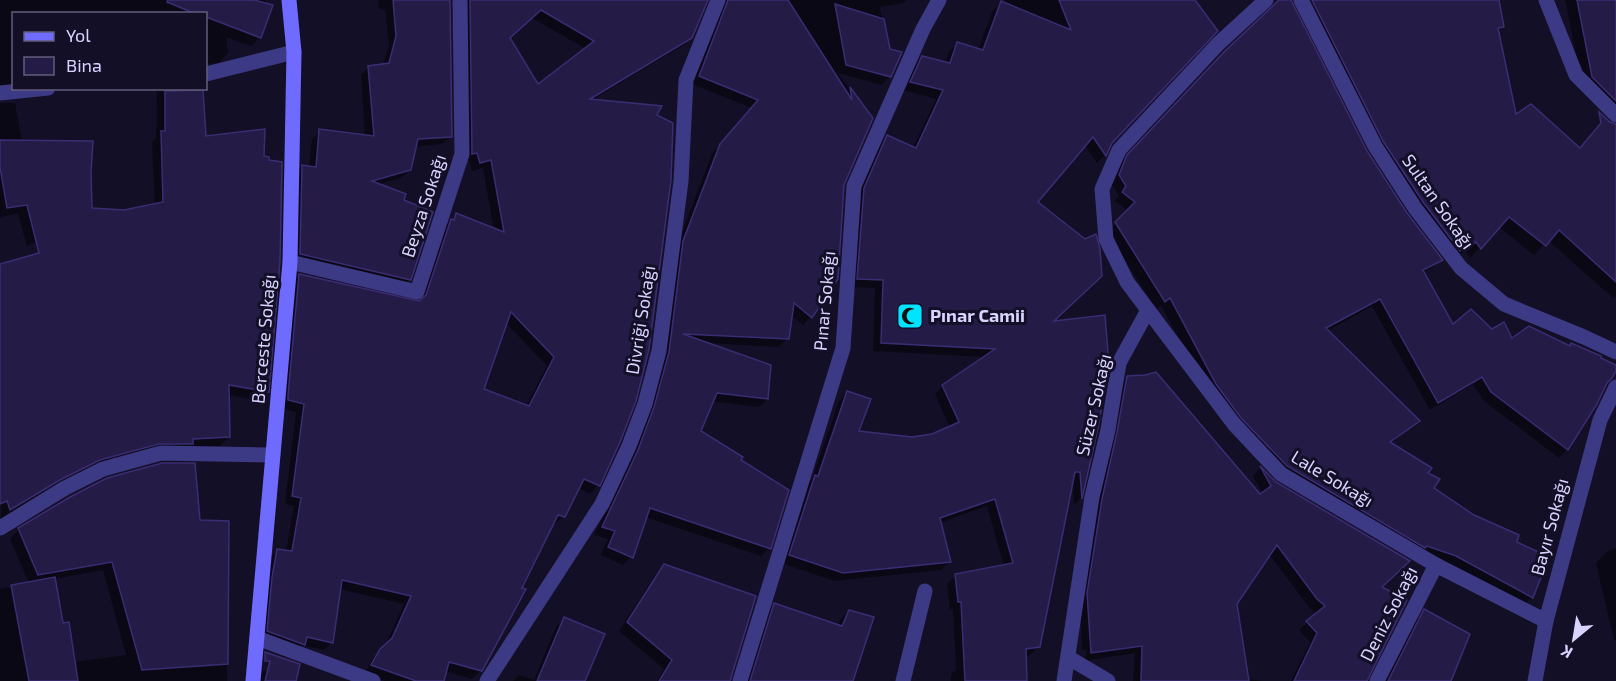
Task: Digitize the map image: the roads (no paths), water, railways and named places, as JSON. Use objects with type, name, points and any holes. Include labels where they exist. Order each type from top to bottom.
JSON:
[{"type":"street","name":"Berceste Sokağı","points":[[253,681],[290,262],[294,52],[289,0]]},
{"type":"street","name":"Beyza Sokağı","points":[[290,262],[417,292],[462,154],[460,0]]},
{"type":"street","name":"Divriği Sokağı","points":[[487,681],[602,504],[629,446],[645,404],[659,351],[680,192],[686,80],[718,0]]},
{"type":"street","name":"Pınar Sokağı","points":[[740,681],[843,348],[854,186],[923,29],[939,0]]},
{"type":"street","points":[[1148,310],[1127,282],[1106,239],[1102,189],[1119,150],[1218,44],[1266,0]]},
{"type":"street","name":"Sultan Sokağı","points":[[1301,0],[1375,146],[1415,208],[1461,268],[1504,304],[1616,352]]},
{"type":"street","points":[[1546,0],[1554,26],[1576,75],[1616,115]]},
{"type":"street","points":[[207,74],[294,52]]},
{"type":"street","points":[[0,93],[29,90]]},
{"type":"street","name":"Lale Sokağı","points":[[1148,310],[1234,424],[1281,474],[1436,565],[1545,621]]},
{"type":"street","name":"Süzer Sokağı","points":[[1064,681],[1069,658],[1072,616],[1092,497],[1108,430],[1119,363],[1148,310]]},
{"type":"street","name":"Bayır Sokağı","points":[[1535,681],[1545,621],[1600,420],[1616,387]]},
{"type":"street","points":[[0,528],[65,488],[103,469],[161,453],[273,455]]},
{"type":"street","name":"Deniz Sokağı","points":[[1377,681],[1436,565]]},
{"type":"street","points":[[903,681],[925,591]]},
{"type":"street","points":[[257,638],[374,681]]},
{"type":"street","points":[[1069,658],[1108,681]]},
{"type":"place","name":"Pınar Camii","points":[[910,316]]}]
